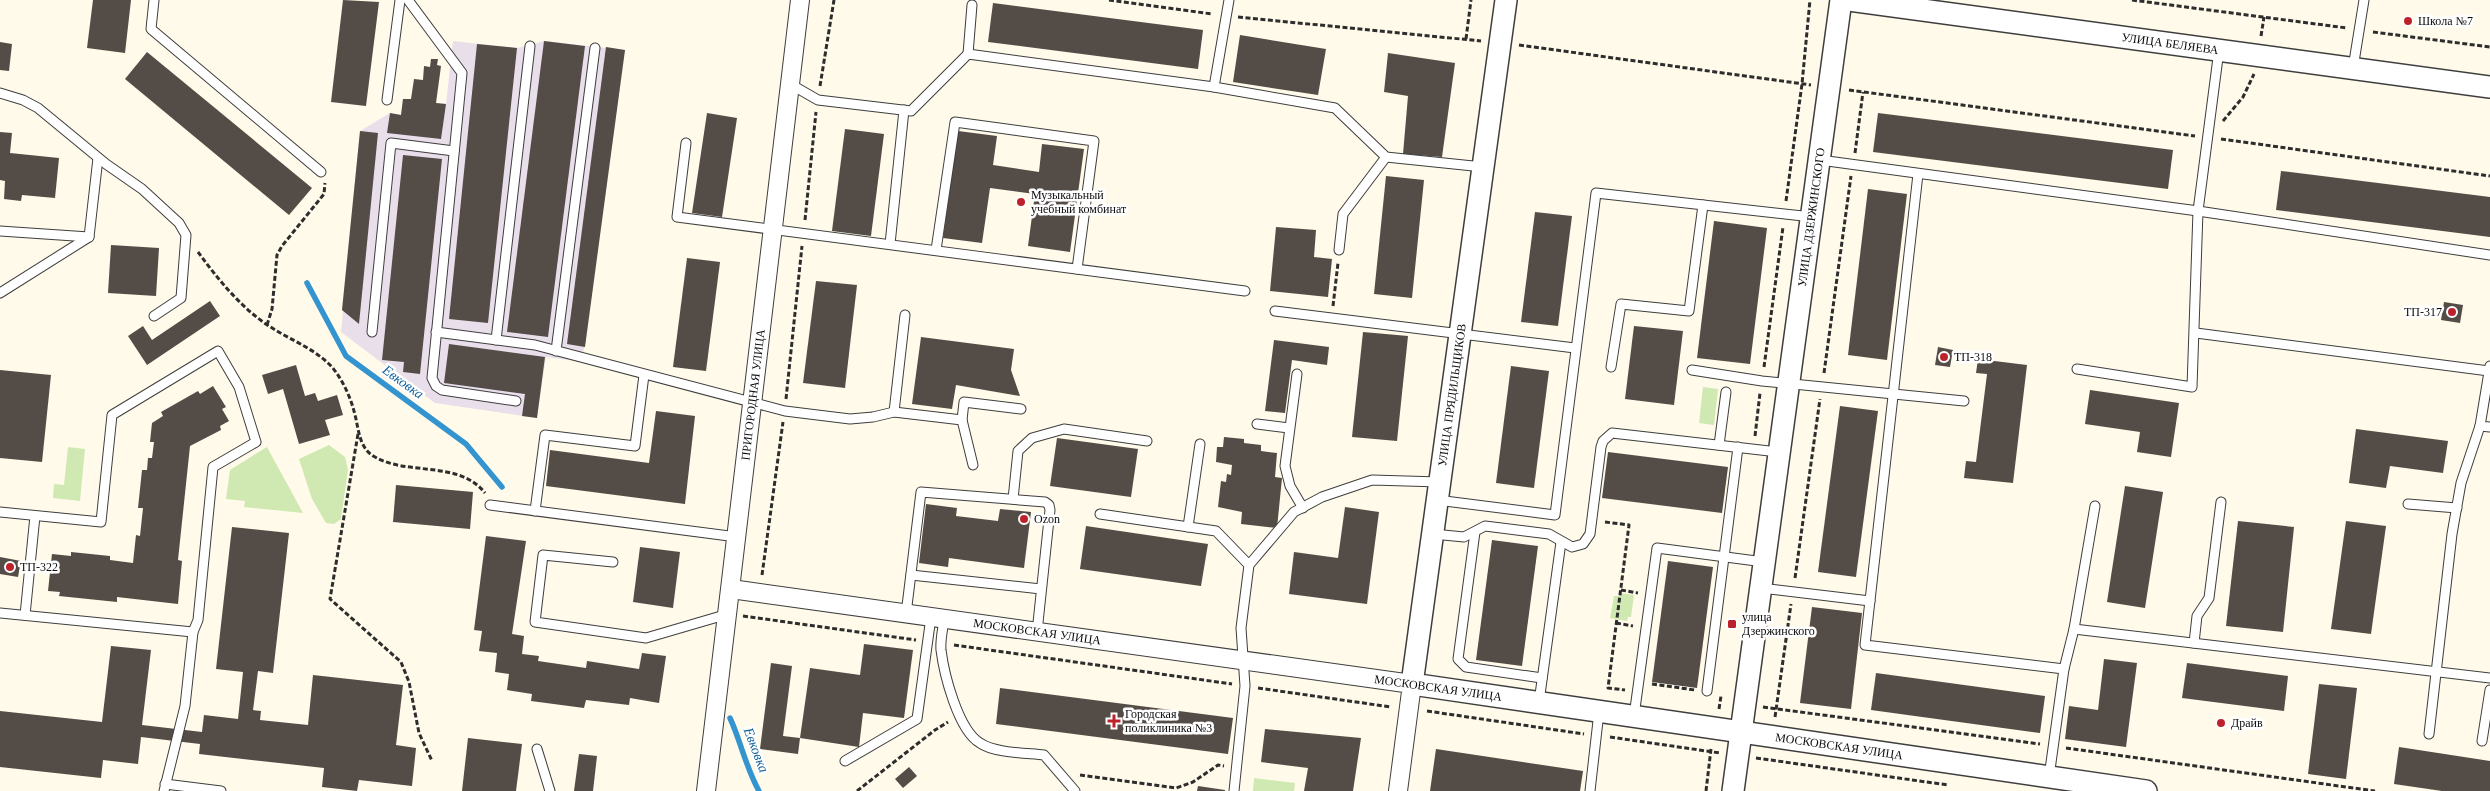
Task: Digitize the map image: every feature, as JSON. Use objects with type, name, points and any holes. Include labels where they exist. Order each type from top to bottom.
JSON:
[{"type":"street","name":"ПРИГОРОДНАЯ УЛИЦА","points":[[706,791],[800,0]]},
{"type":"street","name":"УЛИЦА ПРЯДИЛЬЩИКОВ","points":[[1398,791],[1506,0]]},
{"type":"street","name":"УЛИЦА ДЗЕРЖИНСКОГО","points":[[1733,791],[1841,0]]},
{"type":"street","name":"УЛИЦА БЕЛЯЕВА","points":[[1849,0],[1902,4],[2490,87]]},
{"type":"street","name":"МОСКОВСКАЯ УЛИЦА","points":[[731,589],[1412,684],[2146,791]]},
{"type":"lane","points":[[154,0],[151,29],[321,172]]},
{"type":"lane","points":[[387,100],[400,0]]},
{"type":"lane","points":[[408,0],[462,73],[432,372],[436,386],[442,390],[516,400]]},
{"type":"lane","points":[[1214,87],[1229,0]]},
{"type":"lane","points":[[2353,68],[2364,0]]},
{"type":"lane","points":[[790,84],[818,100],[911,111],[968,54],[972,5]]},
{"type":"lane","points":[[496,340],[530,46]]},
{"type":"lane","points":[[556,351],[595,48]]},
{"type":"lane","points":[[2077,369],[2192,387],[2196,333],[2198,211],[2219,50]]},
{"type":"lane","points":[[968,54],[1214,87],[1335,108],[1386,157],[1483,167]]},
{"type":"lane","points":[[0,93],[24,100],[38,108],[98,158],[142,189],[179,223],[186,235],[181,298],[154,316]]},
{"type":"lane","points":[[890,244],[904,110]]},
{"type":"lane","points":[[936,250],[955,122],[1094,140],[1077,269]]},
{"type":"lane","points":[[372,332],[391,143],[454,151]]},
{"type":"lane","points":[[686,143],[677,217],[1245,291]]},
{"type":"lane","points":[[1339,250],[1343,214],[1386,157]]},
{"type":"lane","points":[[89,237],[98,158]]},
{"type":"lane","points":[[1820,160],[2198,211],[2490,255]]},
{"type":"lane","points":[[1918,174],[1865,645],[2064,669]]},
{"type":"lane","points":[[1234,791],[1245,686],[1241,628],[1249,565],[1294,512],[1322,497],[1372,480],[1439,491],[1555,515],[1596,193],[1812,217]]},
{"type":"lane","points":[[1611,367],[1621,304],[1689,311],[1702,205]]},
{"type":"lane","points":[[0,231],[89,237]]},
{"type":"lane","points":[[0,293],[89,237]]},
{"type":"lane","points":[[1275,312],[1460,332],[1575,348]]},
{"type":"lane","points":[[894,412],[905,314]]},
{"type":"lane","points":[[436,332],[535,345],[785,411],[850,419],[873,417],[894,412],[962,420]]},
{"type":"lane","points":[[2196,333],[2490,369],[2480,426],[2461,483],[2429,734]]},
{"type":"lane","points":[[0,512],[101,522],[112,415],[218,351],[240,386],[256,442],[213,467],[198,620],[193,632],[185,706],[165,788],[221,791]]},
{"type":"lane","points":[[1692,370],[1762,381],[1893,392],[1964,401]]},
{"type":"lane","points":[[1297,374],[1285,466],[1290,486],[1302,508]]},
{"type":"lane","points":[[535,511],[544,435],[635,446],[644,375]]},
{"type":"lane","points":[[1719,445],[1726,392]]},
{"type":"lane","points":[[973,465],[962,420],[964,402],[1021,409]]},
{"type":"lane","points":[[1257,424],[1289,428]]},
{"type":"lane","points":[[2480,426],[2490,427]]},
{"type":"lane","points":[[1013,499],[1018,451],[1032,438],[1064,429],[1147,441]]},
{"type":"lane","points":[[1433,534],[1464,537],[1485,526],[1548,534],[1572,547],[1584,544],[1590,534],[1600,446],[1608,436],[1617,432],[1779,452]]},
{"type":"lane","points":[[1188,527],[1200,444]]},
{"type":"lane","points":[[1707,692],[1738,447]]},
{"type":"lane","points":[[906,614],[921,492],[1045,502],[1050,507],[1037,632]]},
{"type":"lane","points":[[2194,643],[2197,616],[2209,598],[2222,502]]},
{"type":"lane","points":[[2408,504],[2457,508]]},
{"type":"lane","points":[[490,505],[737,536]]},
{"type":"lane","points":[[2049,777],[2064,669],[2074,629],[2095,506]]},
{"type":"lane","points":[[1100,514],[1216,532],[1249,565]]},
{"type":"lane","points":[[25,615],[35,516]]},
{"type":"lane","points":[[1475,532],[1458,659],[1466,667],[1542,678]]},
{"type":"lane","points":[[1538,703],[1561,542]]},
{"type":"lane","points":[[1634,716],[1657,548],[1764,562]]},
{"type":"lane","points":[[613,562],[543,555],[535,622],[646,638],[728,614]]},
{"type":"lane","points":[[911,575],[1041,589]]},
{"type":"lane","points":[[1760,588],[1870,600]]},
{"type":"lane","points":[[0,613],[193,632]]},
{"type":"lane","points":[[845,761],[917,719],[928,642],[937,618]]},
{"type":"lane","points":[[937,618],[946,674],[964,727],[980,744],[992,748],[1044,755],[1075,791]]},
{"type":"lane","points":[[2074,629],[2490,678]]},
{"type":"lane","points":[[2482,741],[2490,690]]},
{"type":"lane","points":[[1590,791],[1600,711]]},
{"type":"lane","points":[[537,749],[550,791]]},
{"type":"path","points":[[756,617],[785,411],[818,100],[834,0]]},
{"type":"path","points":[[1109,0],[1227,16],[1500,42],[2490,176]]},
{"type":"path","points":[[1466,39],[1471,0]]},
{"type":"path","points":[[1762,381],[1802,84],[1810,0]]},
{"type":"path","points":[[2132,0],[2490,47]]},
{"type":"path","points":[[2208,137],[2244,97],[2253,78],[2264,17]]},
{"type":"path","points":[[1770,760],[1863,92]]},
{"type":"path","points":[[267,325],[272,308],[277,255],[282,246],[324,194],[326,187],[321,172]]},
{"type":"path","points":[[186,235],[215,274],[267,325],[312,350],[332,368],[344,386],[354,410],[362,444],[375,457],[392,463],[436,469],[470,480],[479,486],[490,505]]},
{"type":"path","points":[[1332,317],[1339,250]]},
{"type":"path","points":[[358,431],[330,599],[401,662],[409,682],[419,733],[432,761]]},
{"type":"path","points":[[1591,520],[1629,525],[1608,688],[1638,687],[1707,692]]},
{"type":"path","points":[[1621,590],[1638,593],[1637,601]]},
{"type":"path","points":[[728,614],[928,642]]},
{"type":"path","points":[[1616,623],[1633,626],[1634,617]]},
{"type":"path","points":[[941,643],[1955,786]]},
{"type":"path","points":[[857,791],[935,730],[960,715]]},
{"type":"path","points":[[1706,791],[1714,728]]},
{"type":"path","points":[[1074,774],[1168,788],[1193,782],[1218,765],[1237,768]]},
{"type":"shaded area","points":[[453,41],[517,48],[544,41],[625,50],[582,362],[546,357],[537,418],[435,403],[341,332],[360,131],[390,113],[401,115],[403,99],[446,104]]},
{"type":"green space","points":[[1703,387],[1718,389],[1714,425],[1699,423]]},
{"type":"green space","points":[[329,445],[345,457],[348,470],[341,519],[334,524],[326,523],[312,499],[299,459]]},
{"type":"green space","points":[[68,447],[85,449],[80,501],[53,498],[54,484],[64,485]]},
{"type":"green space","points":[[267,447],[303,513],[244,507],[245,501],[226,499],[230,470]]},
{"type":"green space","points":[[1619,593],[1634,595],[1631,617],[1628,617],[1627,621],[1610,618],[1614,596],[1619,596]]},
{"type":"green space","points":[[1254,778],[1295,783],[1294,791],[1253,791]]},
{"type":"building","points":[[93,0],[131,0],[125,53],[87,48]]},
{"type":"building","points":[[343,0],[379,2],[366,106],[331,102]]},
{"type":"building","points":[[993,3],[1203,30],[1198,69],[988,42]]},
{"type":"building","points":[[1240,35],[1326,49],[1318,95],[1233,82]]},
{"type":"building","points":[[544,41],[585,46],[548,337],[507,332]]},
{"type":"building","points":[[0,42],[12,44],[9,71],[0,70]]},
{"type":"building","points":[[477,44],[517,48],[488,323],[449,319]]},
{"type":"building","points":[[606,47],[625,50],[585,347],[567,344]]},
{"type":"building","points":[[147,52],[312,188],[289,215],[125,79]]},
{"type":"building","points":[[1388,53],[1455,63],[1442,157],[1403,154],[1408,96],[1384,92]]},
{"type":"building","points":[[431,59],[438,59],[437,65],[441,66],[436,103],[446,104],[441,139],[387,133],[390,113],[401,115],[403,99],[411,99],[414,79],[423,80],[424,66],[430,67]]},
{"type":"building","points":[[707,113],[737,118],[722,217],[692,213]]},
{"type":"building","points":[[1878,113],[2173,150],[2168,189],[1873,152]]},
{"type":"building","points":[[845,129],[884,134],[871,236],[832,231]]},
{"type":"building","points":[[360,131],[378,133],[359,324],[342,310]]},
{"type":"building","points":[[958,131],[997,136],[993,165],[1039,172],[1042,144],[1084,149],[1070,252],[1028,246],[1035,194],[990,188],[982,243],[943,238]]},
{"type":"building","points":[[0,132],[12,133],[10,153],[59,158],[55,198],[22,195],[21,201],[4,199],[5,181],[0,180]]},
{"type":"building","points":[[403,155],[442,159],[420,374],[403,372],[404,362],[382,360]]},
{"type":"building","points":[[2281,171],[2490,197],[2490,237],[2276,210]]},
{"type":"building","points":[[1386,176],[1424,180],[1412,298],[1374,294]]},
{"type":"building","points":[[1868,189],[1907,194],[1887,360],[1848,355]]},
{"type":"building","points":[[1535,212],[1572,216],[1558,326],[1521,322]]},
{"type":"building","points":[[1714,221],[1767,228],[1750,364],[1697,358]]},
{"type":"building","points":[[1276,227],[1316,230],[1314,257],[1332,259],[1328,297],[1270,291]]},
{"type":"building","points":[[111,245],[159,248],[156,296],[108,293]]},
{"type":"building","points":[[687,258],[720,262],[706,371],[673,367]]},
{"type":"building","points":[[816,281],[857,285],[845,388],[803,383]]},
{"type":"building","points":[[210,301],[220,316],[147,365],[128,336],[143,326],[152,340]]},
{"type":"building","name":"ТП-317","points":[[2444,302],[2463,305],[2460,323],[2441,320]]},
{"type":"building","points":[[1634,326],[1683,331],[1674,405],[1625,399]]},
{"type":"building","points":[[1363,332],[1408,336],[1397,441],[1352,437]]},
{"type":"building","points":[[921,337],[1014,349],[1011,370],[1020,396],[956,385],[952,409],[912,404]]},
{"type":"building","points":[[1274,340],[1329,347],[1327,365],[1292,360],[1285,413],[1265,411]]},
{"type":"building","points":[[449,344],[545,357],[537,418],[522,416],[525,394],[444,383]]},
{"type":"building","name":"ТП-318","points":[[1938,347],[1953,350],[1950,367],[1935,365]]},
{"type":"building","points":[[1978,359],[2027,365],[2013,483],[1964,478],[1966,461],[1976,462],[1987,374],[1976,373]]},
{"type":"building","points":[[296,365],[305,396],[315,393],[318,401],[337,395],[343,415],[325,420],[330,435],[299,444],[283,389],[268,394],[262,375]]},
{"type":"building","points":[[1511,366],[1549,371],[1534,488],[1496,483]]},
{"type":"building","points":[[0,370],[51,375],[42,462],[0,458]]},
{"type":"building","points":[[213,386],[226,407],[222,409],[229,421],[220,426],[221,430],[190,446],[178,560],[182,561],[178,604],[117,597],[117,602],[59,596],[60,592],[48,591],[52,554],[71,556],[71,552],[110,556],[110,560],[133,563],[136,535],[140,536],[143,508],[138,508],[142,470],[147,470],[148,458],[152,458],[154,442],[150,442],[152,423],[163,416],[161,412],[198,391],[200,394]]},
{"type":"building","points":[[2090,390],[2179,403],[2171,457],[2137,452],[2140,432],[2085,424]]},
{"type":"building","points":[[1840,406],[1878,411],[1856,577],[1818,572]]},
{"type":"building","points":[[656,411],[695,416],[685,504],[546,486],[550,450],[649,463]]},
{"type":"building","points":[[2356,429],[2448,441],[2443,473],[2390,466],[2386,488],[2349,483]]},
{"type":"building","points":[[1224,437],[1244,439],[1244,443],[1261,445],[1261,451],[1277,453],[1275,477],[1282,478],[1277,528],[1241,524],[1242,512],[1218,507],[1221,481],[1226,482],[1227,474],[1231,475],[1232,465],[1216,462],[1217,447],[1223,447]]},
{"type":"building","points":[[1057,438],[1138,449],[1131,497],[1050,486]]},
{"type":"building","points":[[1608,452],[1728,467],[1722,513],[1602,498]]},
{"type":"building","points":[[396,485],[473,492],[470,529],[393,522]]},
{"type":"building","points":[[2125,486],[2163,492],[2145,608],[2107,602]]},
{"type":"building","points":[[926,504],[957,508],[956,516],[998,521],[1000,509],[1031,512],[1024,568],[949,558],[948,567],[919,563]]},
{"type":"building","points":[[1345,507],[1379,512],[1367,604],[1289,594],[1294,552],[1338,558]]},
{"type":"building","points":[[2238,521],[2294,527],[2283,632],[2226,626]]},
{"type":"building","points":[[2346,521],[2386,526],[2371,634],[2331,629]]},
{"type":"building","points":[[1086,526],[1208,544],[1201,586],[1080,569]]},
{"type":"building","points":[[232,527],[289,533],[273,673],[258,671],[253,710],[261,711],[260,720],[308,725],[313,675],[403,685],[396,745],[416,748],[412,786],[359,780],[357,791],[322,787],[324,768],[199,754],[200,744],[141,737],[138,764],[103,760],[101,778],[0,767],[0,711],[102,722],[111,646],[151,650],[142,725],[202,732],[204,715],[238,719],[243,672],[216,669]]},
{"type":"building","points":[[486,536],[526,541],[512,634],[524,636],[522,654],[539,656],[538,661],[586,668],[587,661],[639,669],[642,653],[666,656],[659,703],[630,698],[629,705],[586,700],[584,708],[531,701],[532,694],[507,690],[509,674],[495,672],[497,653],[479,651],[482,631],[474,630]]},
{"type":"building","points":[[1492,540],[1538,546],[1522,666],[1476,660]]},
{"type":"building","points":[[640,547],[680,552],[673,608],[633,602]]},
{"type":"building","name":"ТП-322","points":[[0,557],[21,561],[18,577],[0,574]]},
{"type":"building","points":[[1668,561],[1713,567],[1697,688],[1652,682]]},
{"type":"building","points":[[1812,607],[1862,613],[1851,709],[1800,703]]},
{"type":"building","points":[[864,644],[913,650],[904,718],[863,713],[859,747],[800,738],[810,668],[860,675]]},
{"type":"building","points":[[2104,659],[2137,663],[2126,747],[2065,739],[2069,706],[2098,710]]},
{"type":"building","points":[[771,663],[792,666],[783,736],[800,738],[798,754],[760,749]]},
{"type":"building","points":[[2187,663],[2288,676],[2284,711],[2182,698]]},
{"type":"building","points":[[1876,673],[2045,696],[2040,733],[1871,710]]},
{"type":"building","points":[[2319,684],[2357,688],[2346,779],[2308,774]]},
{"type":"building","name":"Городская поликлиника №3","points":[[1000,688],[1233,718],[1228,754],[996,724]]},
{"type":"building","points":[[1265,729],[1361,738],[1353,791],[1304,791],[1308,768],[1261,762]]},
{"type":"building","points":[[468,738],[522,744],[516,791],[462,791]]},
{"type":"building","points":[[2399,747],[2490,761],[2490,791],[2442,791],[2394,784]]},
{"type":"building","points":[[1436,749],[1583,771],[1580,791],[1430,791]]},
{"type":"building","points":[[579,754],[597,756],[593,791],[574,791]]},
{"type":"building","points":[[909,767],[917,776],[903,788],[895,779]]},
{"type":"building","points":[[1198,786],[1225,790],[1225,791],[1197,791]]},
{"type":"waterway","name":"Евковка","points":[[307,283],[346,356],[466,444],[502,487]]},
{"type":"waterway","name":"Евковка","points":[[730,718],[759,791]]},
{"type":"place","name":"Школа №7","points":[[2408,21]]},
{"type":"place","name":"Музыкальный учебный комбинат","points":[[1021,202]]},
{"type":"place","name":"ТП-317","points":[[2452,312]]},
{"type":"place","name":"ТП-318","points":[[1944,357]]},
{"type":"place","name":"Ozon","points":[[1024,519]]},
{"type":"place","name":"ТП-322","points":[[10,567]]},
{"type":"place","name":"улица Дзержинского","points":[[1732,624]]},
{"type":"place","name":"Городская поликлиника №3","points":[[1114,721]]},
{"type":"place","name":"Драйв","points":[[2221,723]]}]
